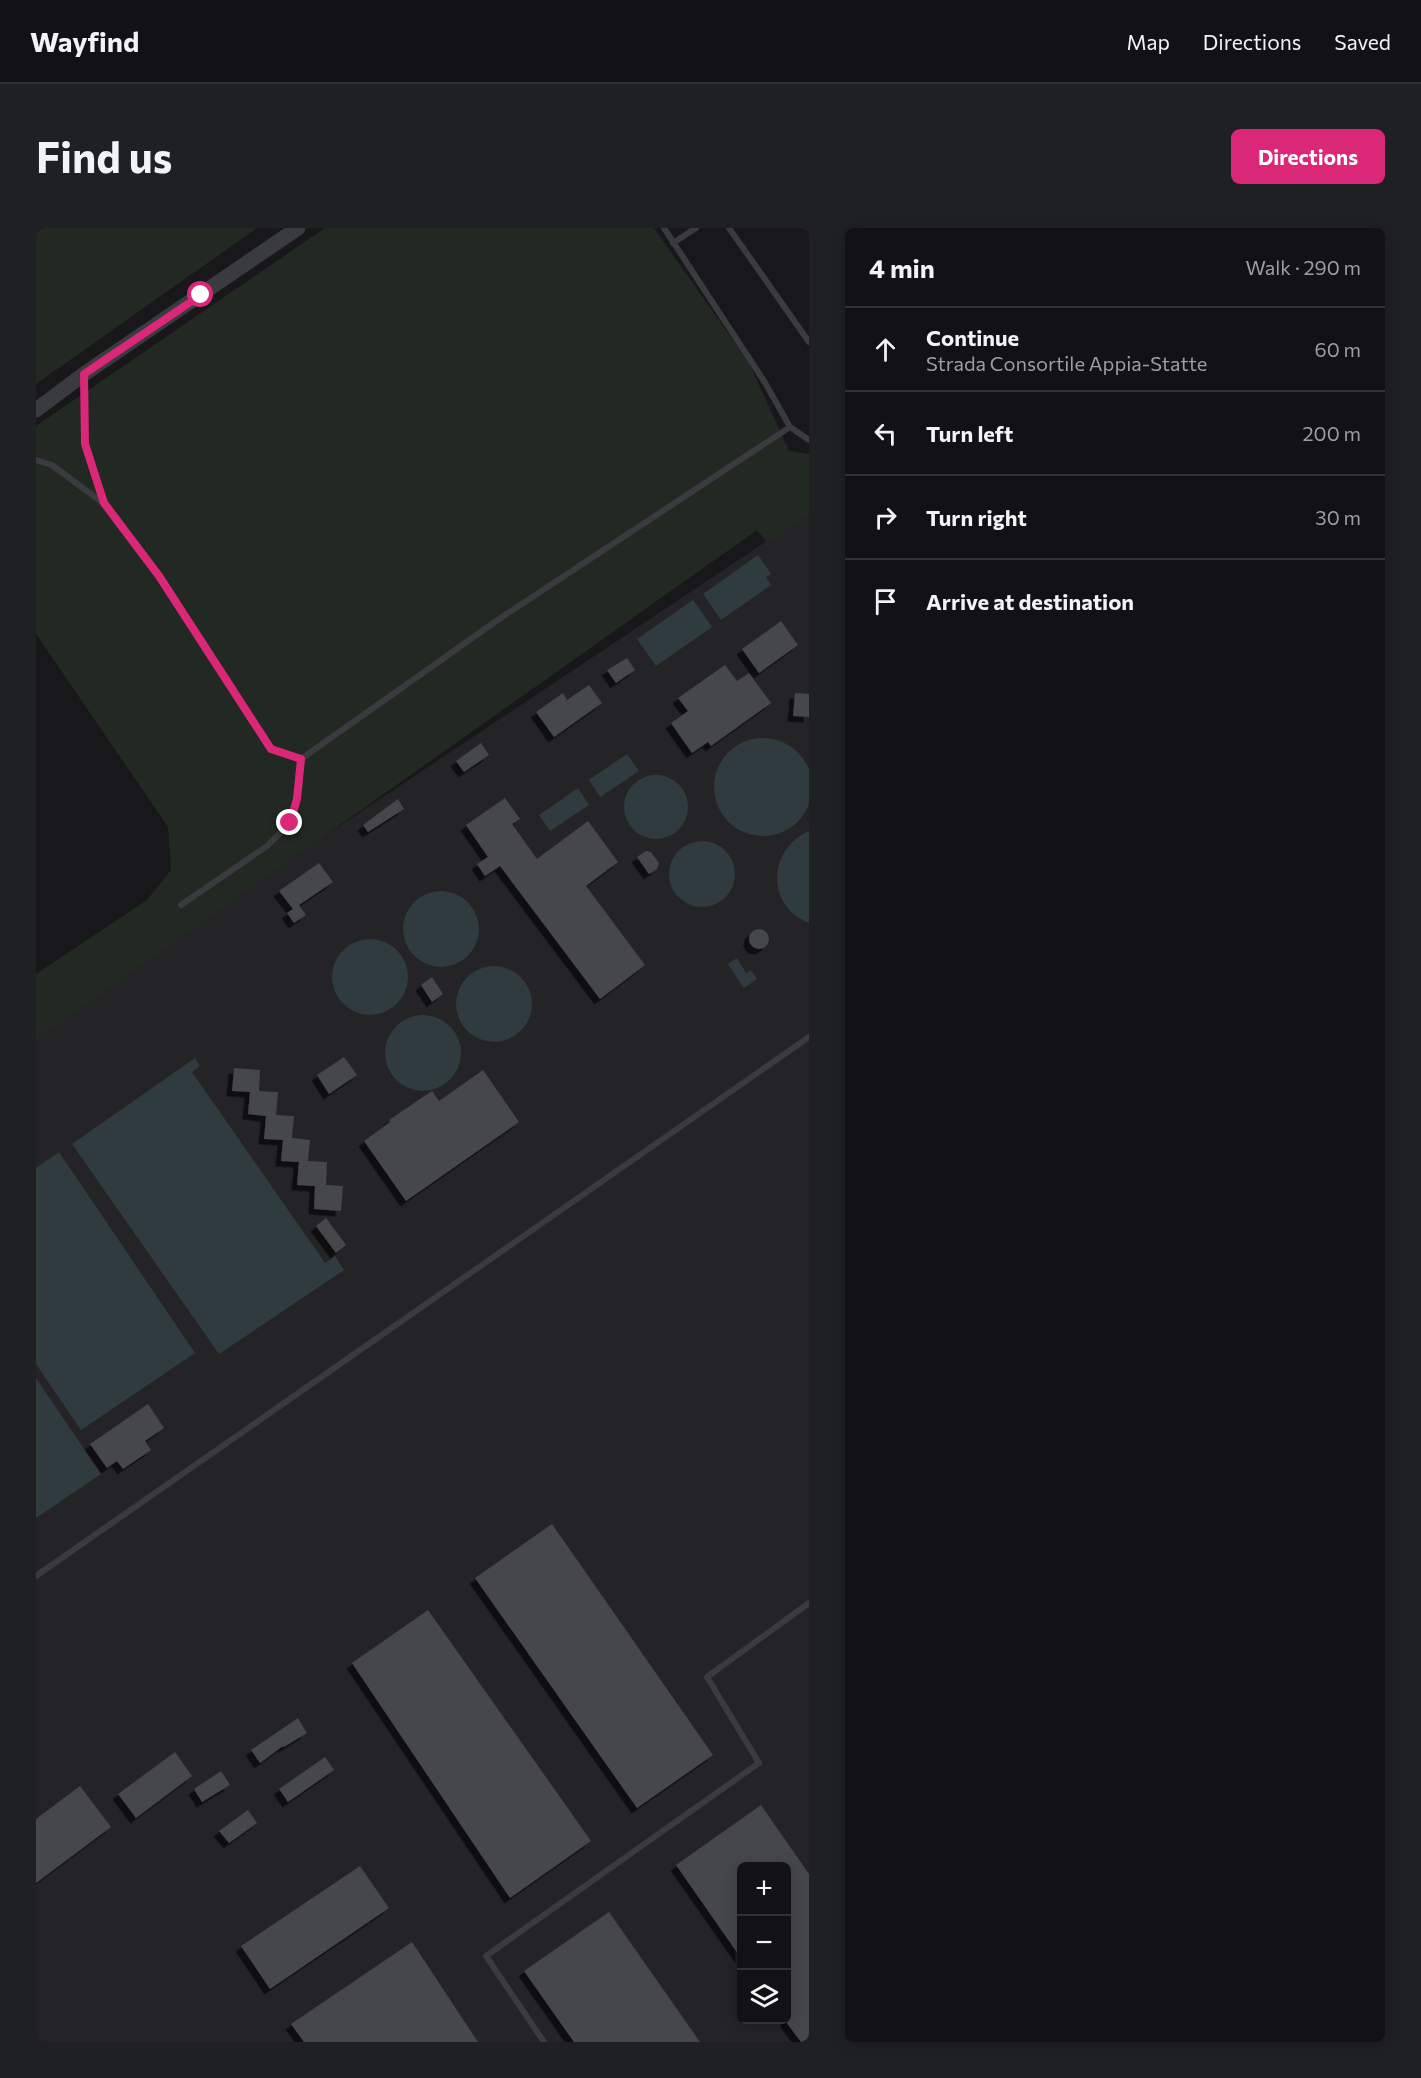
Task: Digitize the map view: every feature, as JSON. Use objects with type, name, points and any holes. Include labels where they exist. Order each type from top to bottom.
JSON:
[{"type":"street","points":[[36,410],[84,374],[298,228]]},
{"type":"lane","points":[[664,228],[764,381],[790,427],[809,440]]},
{"type":"lane","points":[[673,243],[696,228]]},
{"type":"lane","points":[[729,228],[809,342]]},
{"type":"lane","points":[[84,374],[85,444],[104,503]]},
{"type":"lane","points":[[181,905],[267,846],[290,823],[297,799],[301,759],[502,617],[790,427]]},
{"type":"lane","points":[[36,460],[52,465],[104,503],[159,576],[271,749],[301,759]]},
{"type":"lane","points":[[36,1576],[809,1037]]},
{"type":"lane","points":[[544,2042],[486,1956],[759,1763],[707,1677],[809,1603]]},
{"type":"shaded area","points":[[36,228],[257,228],[36,384]]},
{"type":"shaded area","points":[[325,228],[654,228],[749,363],[789,451],[809,454],[809,515],[768,544],[757,530],[36,1040],[36,974],[147,900],[171,870],[168,827],[36,634],[36,426]]},
{"type":"shaded area","points":[[809,513],[809,2042],[36,2042],[36,1039],[320,839]]},
{"type":"shaded area","points":[[758,555],[771,574],[766,577],[771,585],[721,620],[703,594]]},
{"type":"shaded area","points":[[693,600],[712,627],[656,666],[637,639]]},
{"type":"shaded area","points":[[763,738],[782,742],[798,752],[808,768],[812,787],[808,806],[798,822],[782,832],[763,836],[744,832],[728,822],[718,806],[714,787],[718,768],[728,752],[744,742]]},
{"type":"shaded area","points":[[627,754],[639,771],[600,797],[589,780]]},
{"type":"shaded area","points":[[656,775],[674,780],[679,784],[683,789],[688,807],[683,825],[679,830],[674,834],[656,839],[638,834],[633,830],[629,825],[624,807],[629,789],[633,784],[638,780]]},
{"type":"shaded area","points":[[578,788],[589,805],[550,831],[539,815]]},
{"type":"shaded area","points":[[809,831],[809,923],[795,915],[785,904],[779,891],[777,877],[779,864],[786,851],[795,839]]},
{"type":"shaded area","points":[[702,841],[714,844],[725,851],[732,862],[735,874],[732,886],[725,897],[714,904],[702,907],[690,904],[679,897],[672,886],[669,874],[672,862],[679,851],[690,844]]},
{"type":"shaded area","points":[[441,891],[455,894],[468,902],[476,915],[479,929],[476,943],[468,956],[455,964],[441,967],[427,964],[414,956],[406,943],[403,929],[406,915],[414,902],[427,894]]},
{"type":"shaded area","points":[[370,939],[384,942],[397,950],[405,963],[408,977],[405,991],[397,1004],[384,1012],[370,1015],[356,1012],[343,1004],[335,991],[332,977],[335,963],[343,950],[356,942]]},
{"type":"shaded area","points":[[737,958],[746,973],[751,970],[757,979],[744,988],[728,964]]},
{"type":"shaded area","points":[[494,966],[508,969],[521,977],[529,990],[532,1004],[529,1018],[521,1031],[508,1039],[494,1042],[480,1039],[467,1031],[459,1018],[456,1004],[459,990],[467,977],[480,969]]},
{"type":"shaded area","points":[[423,1015],[437,1018],[450,1026],[458,1039],[461,1053],[458,1067],[450,1080],[437,1088],[423,1091],[409,1088],[396,1080],[388,1067],[385,1053],[388,1039],[396,1026],[409,1018]]},
{"type":"shaded area","points":[[195,1058],[200,1066],[192,1072],[325,1263],[335,1256],[344,1270],[219,1354],[72,1144]]},
{"type":"shaded area","points":[[59,1152],[195,1353],[81,1430],[36,1364],[36,1168]]},
{"type":"shaded area","points":[[36,1378],[101,1474],[36,1518]]},
{"type":"building","points":[[781,621],[798,645],[759,673],[742,649]]},
{"type":"building","points":[[627,658],[635,670],[616,683],[607,670]]},
{"type":"building","points":[[725,665],[737,681],[749,673],[771,703],[711,746],[708,742],[692,753],[671,723],[688,711],[678,698]]},
{"type":"building","points":[[589,685],[602,703],[554,737],[536,712],[563,693],[567,700]]},
{"type":"building","points":[[795,693],[809,694],[809,717],[793,716]]},
{"type":"building","points":[[481,743],[489,755],[464,772],[456,761]]},
{"type":"building","points":[[505,798],[520,819],[512,824],[537,859],[588,821],[618,862],[586,886],[645,965],[600,999],[500,866],[485,876],[477,864],[488,857],[466,825]]},
{"type":"building","points":[[398,799],[404,809],[368,832],[363,825]]},
{"type":"building","points":[[646,851],[651,852],[659,863],[657,869],[649,874],[637,857]]},
{"type":"building","points":[[319,863],[333,882],[299,905],[306,915],[294,923],[287,913],[293,909],[279,891]]},
{"type":"building","points":[[759,929],[766,932],[769,939],[766,946],[759,949],[752,946],[749,939],[752,932]]},
{"type":"building","points":[[432,977],[443,994],[432,1002],[421,985]]},
{"type":"building","points":[[344,1057],[357,1075],[329,1094],[317,1075]]},
{"type":"building","points":[[234,1068],[260,1070],[259,1091],[278,1092],[276,1115],[294,1116],[292,1138],[310,1140],[308,1161],[327,1162],[326,1185],[343,1186],[341,1211],[314,1209],[315,1186],[297,1185],[299,1162],[281,1161],[283,1140],[264,1139],[266,1116],[248,1114],[250,1092],[232,1091]]},
{"type":"building","points":[[483,1070],[519,1122],[406,1201],[364,1141],[390,1122],[389,1120],[432,1091],[439,1101]]},
{"type":"building","points":[[326,1218],[346,1245],[336,1253],[316,1226]]},
{"type":"building","points":[[148,1404],[164,1428],[145,1441],[151,1450],[123,1469],[117,1461],[107,1468],[90,1444]]},
{"type":"building","points":[[552,1524],[713,1755],[637,1808],[475,1578]]},
{"type":"building","points":[[428,1610],[591,1841],[510,1898],[352,1663]]},
{"type":"building","points":[[298,1718],[307,1733],[283,1746],[260,1763],[251,1750]]},
{"type":"building","points":[[175,1752],[192,1776],[136,1818],[118,1794]]},
{"type":"building","points":[[325,1757],[334,1770],[288,1802],[279,1789]]},
{"type":"building","points":[[221,1771],[230,1785],[202,1802],[194,1789]]},
{"type":"building","points":[[80,1786],[111,1827],[36,1883],[36,1819]]},
{"type":"building","points":[[761,1805],[809,1874],[809,2042],[801,2042],[788,2024],[791,2024],[791,1862],[737,1862],[737,1952],[676,1865]]},
{"type":"building","points":[[248,1810],[257,1823],[229,1843],[219,1831]]},
{"type":"building","points":[[360,1866],[389,1908],[270,1989],[241,1946]]},
{"type":"building","points":[[609,1912],[700,2042],[574,2042],[524,1971]]},
{"type":"building","points":[[412,1942],[478,2042],[304,2042],[291,2024]]},
{"type":"route","points":[[201,295],[84,374],[85,444],[104,503],[159,576],[271,749],[301,759],[297,799],[290,823]]}]
